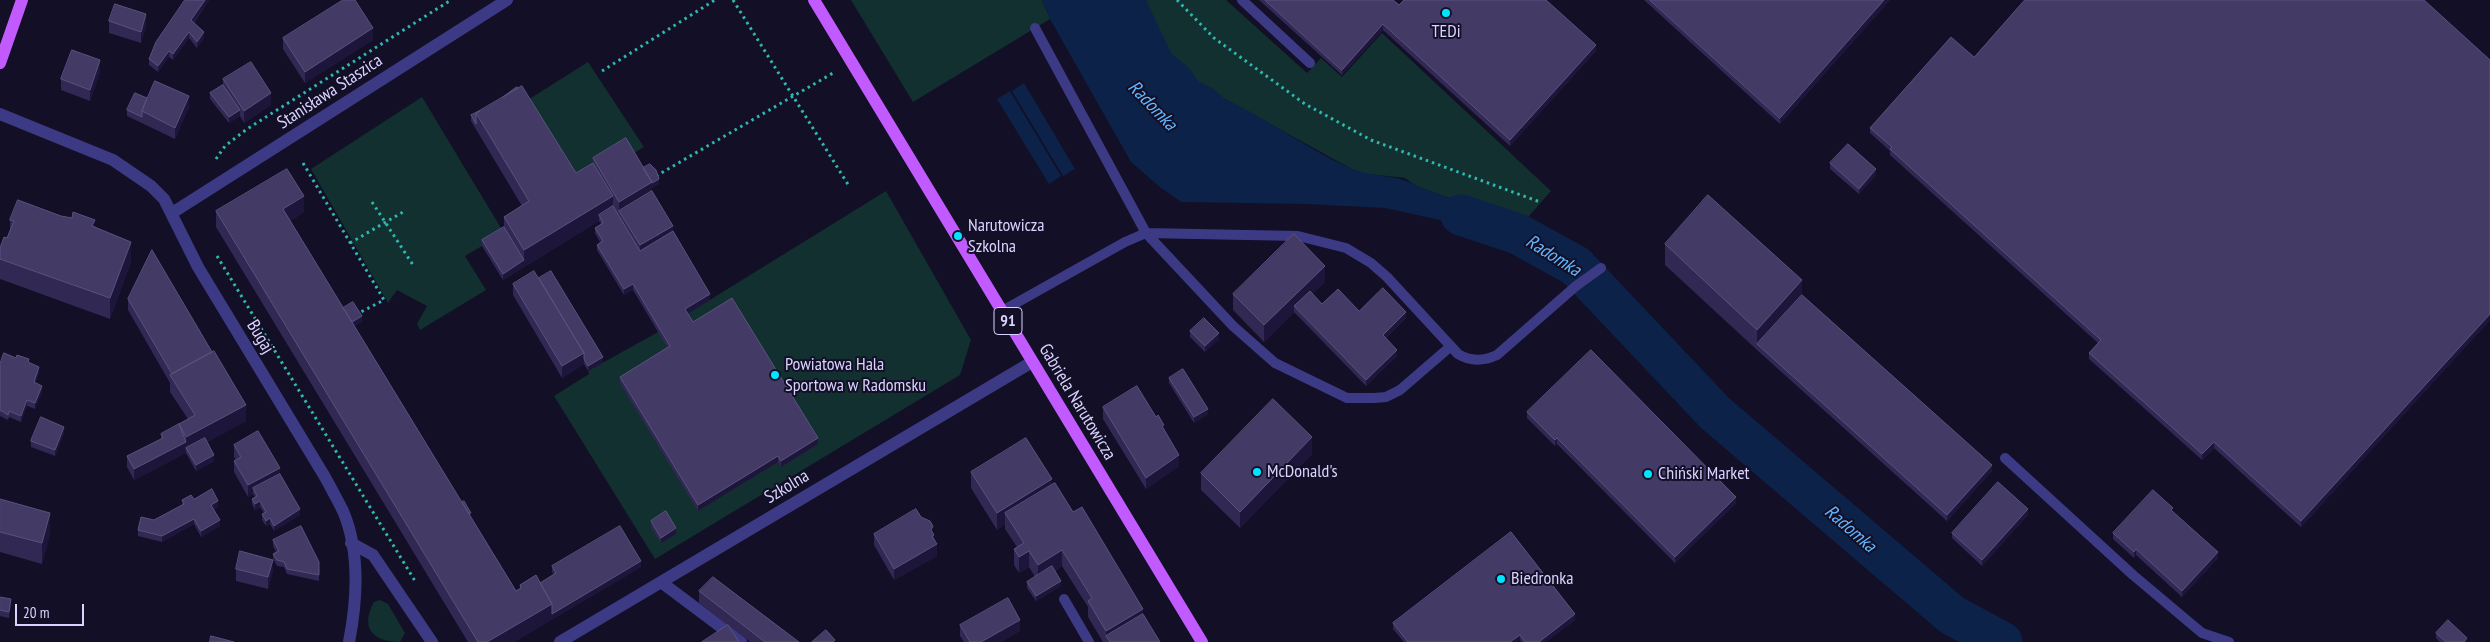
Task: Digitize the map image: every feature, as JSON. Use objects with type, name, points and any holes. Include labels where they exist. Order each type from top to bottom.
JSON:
[{"type":"main road","points":[[0,63],[22,0]]},
{"type":"main road","name":"Gabriela Narutowicza","points":[[814,0],[1202,642]]},
{"type":"street","name":"Stanisława Staszica","points":[[172,213],[507,0]]},
{"type":"street","name":"Bugaj","points":[[0,114],[113,160],[151,186],[164,199],[198,267],[325,477],[344,513],[351,543],[356,591],[349,642]]},
{"type":"street","name":"Szkolna","points":[[560,642],[1032,362]]},
{"type":"street","points":[[351,543],[373,555],[432,642]]},
{"type":"street","points":[[661,582],[741,642]]},
{"type":"lane","points":[[1242,0],[1310,63]]},
{"type":"lane","points":[[1034,28],[1146,233],[1233,326],[1275,363],[1347,398],[1386,397],[1400,390],[1451,346]]},
{"type":"lane","points":[[1002,311],[1125,242],[1146,233],[1298,236],[1346,248],[1371,263],[1387,277],[1451,346],[1464,358],[1476,360],[1488,359],[1497,355],[1576,286],[1601,268]]},
{"type":"lane","points":[[2005,458],[2132,575],[2202,632],[2229,642]]},
{"type":"lane","points":[[1064,599],[1088,642]]},
{"type":"path","points":[[216,159],[225,146],[247,129],[451,0]]},
{"type":"path","points":[[602,70],[715,0]]},
{"type":"path","points":[[733,0],[848,186]]},
{"type":"path","points":[[1177,0],[1214,38],[1313,108],[1371,140],[1540,202]]},
{"type":"path","points":[[656,176],[833,72]]},
{"type":"path","points":[[303,163],[384,300],[357,314]]},
{"type":"path","points":[[372,202],[413,265]]},
{"type":"path","points":[[350,243],[402,212]]},
{"type":"path","points":[[217,256],[416,584]]},
{"type":"green space","points":[[851,0],[1042,0],[1050,19],[913,102]]},
{"type":"green space","points":[[1145,0],[1226,0],[1307,73],[1321,58],[1342,77],[1382,33],[1551,191],[1522,224],[1416,186],[1405,178],[1361,173],[1225,99],[1183,98]]},
{"type":"green space","points":[[588,62],[644,147],[576,189],[523,103]]},
{"type":"green space","points":[[422,97],[504,233],[465,256],[486,290],[420,330],[417,324],[427,306],[397,290],[388,303],[311,169]]},
{"type":"green space","name":"Powiatowa Hala Sportowa w Radomsku","points":[[886,191],[971,340],[960,375],[655,559],[554,396],[589,374],[588,371],[658,332]]},
{"type":"green space","points":[[380,600],[388,604],[405,633],[400,642],[382,639],[371,631],[368,619],[370,611],[374,602]]},
{"type":"water","points":[[1042,0],[1146,0],[1171,53],[1189,68],[1198,81],[1214,89],[1225,99],[1350,168],[1400,179],[1522,224],[1505,242],[1440,220],[1385,208],[1307,204],[1181,202],[1161,188],[1131,162],[1050,19]]},
{"type":"water","points":[[1024,83],[1075,169],[1063,176],[1012,91]]},
{"type":"water","points":[[1010,91],[1061,176],[1049,184],[997,99]]},
{"type":"building","points":[[185,0],[205,0],[191,20],[204,32],[197,42],[189,32],[173,54],[169,51],[158,66],[149,59],[156,42]]},
{"type":"building","points":[[343,0],[355,0],[373,28],[305,72],[283,38]]},
{"type":"building","points":[[1265,0],[1393,0],[1399,5],[1404,0],[1546,0],[1596,45],[1510,140],[1383,24],[1342,70]]},
{"type":"building","points":[[1650,0],[1884,0],[1780,118]]},
{"type":"building","points":[[2025,0],[2424,0],[2490,60],[2490,314],[2301,521],[2214,442],[2202,454],[2089,353],[2101,340],[1890,149],[1892,147],[1870,128],[1951,37],[1974,57]]},
{"type":"building","points":[[115,4],[146,14],[141,32],[109,21]]},
{"type":"building","points":[[72,50],[100,60],[90,90],[61,79]]},
{"type":"building","points":[[251,62],[271,93],[244,111],[223,79]]},
{"type":"building","points":[[155,81],[189,96],[175,128],[142,111]]},
{"type":"building","points":[[223,85],[240,110],[229,117],[210,93]]},
{"type":"building","points":[[522,86],[576,173],[593,163],[613,196],[524,250],[504,217],[529,201],[476,113]]},
{"type":"building","points":[[135,93],[147,98],[142,111],[142,117],[127,110]]},
{"type":"building","points":[[480,111],[476,113],[476,124],[471,115]]},
{"type":"building","points":[[626,138],[652,182],[619,202],[593,158]]},
{"type":"building","points":[[1848,144],[1876,169],[1859,189],[1830,163]]},
{"type":"building","points":[[650,164],[656,170],[659,179],[652,183],[643,168]]},
{"type":"building","points":[[287,169],[304,196],[283,209],[516,591],[521,588],[520,585],[536,575],[552,604],[487,642],[478,642],[216,211]]},
{"type":"building","points":[[652,191],[673,226],[640,245],[619,211]]},
{"type":"building","points":[[1708,195],[1802,280],[1757,330],[1665,244]]},
{"type":"building","points":[[18,200],[61,216],[72,218],[73,212],[95,220],[92,226],[131,242],[110,298],[0,259],[0,248],[4,237],[7,238],[14,221],[10,220]]},
{"type":"building","name":"Powiatowa Hala Sportowa w Radomsku","points":[[613,206],[640,251],[673,231],[710,294],[685,309],[693,322],[732,298],[818,438],[781,461],[778,456],[698,505],[620,377],[670,346],[633,284],[624,289],[597,245],[603,241],[595,228],[603,223],[599,215]]},
{"type":"building","points":[[504,227],[524,260],[503,274],[482,240]]},
{"type":"building","points":[[1294,234],[1325,266],[1264,325],[1233,294]]},
{"type":"building","points":[[152,250],[212,352],[172,374],[128,299]]},
{"type":"building","points":[[534,271],[584,353],[562,366],[513,284]]},
{"type":"building","points":[[551,271],[603,357],[588,366],[584,359],[584,353],[539,278]]},
{"type":"building","points":[[1383,288],[1406,312],[1383,335],[1397,350],[1366,380],[1294,306],[1310,291],[1322,304],[1338,289],[1359,311]]},
{"type":"building","points":[[1802,295],[1992,465],[1947,515],[1757,344]]},
{"type":"building","points":[[353,302],[362,316],[352,322],[343,308]]},
{"type":"building","points":[[1204,318],[1219,333],[1205,346],[1190,331]]},
{"type":"building","name":"Chiński Market","points":[[1591,350],[1736,497],[1675,557],[1557,438],[1555,440],[1527,412]]},
{"type":"building","points":[[214,351],[246,405],[186,437],[179,424],[195,415],[170,375]]},
{"type":"building","points":[[4,353],[16,358],[17,355],[29,359],[28,362],[39,367],[34,382],[42,386],[35,403],[27,400],[21,416],[9,411],[8,415],[0,410],[0,364]]},
{"type":"building","points":[[1183,369],[1208,409],[1194,417],[1169,378]]},
{"type":"building","points":[[1137,386],[1156,417],[1158,415],[1164,425],[1162,426],[1179,455],[1146,478],[1103,407]]},
{"type":"building","name":"McDonald's","points":[[1273,399],[1312,437],[1240,512],[1201,473]]},
{"type":"building","points":[[41,417],[64,427],[55,450],[31,441]]},
{"type":"building","points":[[179,424],[186,442],[134,469],[127,456],[163,438],[161,434]]},
{"type":"building","points":[[258,431],[280,468],[248,485],[234,461],[241,457],[234,445]]},
{"type":"building","points":[[205,438],[214,455],[196,465],[186,448]]},
{"type":"building","points":[[1026,438],[1052,479],[997,513],[971,472]]},
{"type":"building","points":[[280,474],[300,509],[274,526],[270,518],[266,521],[262,514],[266,512],[260,501],[255,504],[252,499],[257,496],[253,488]]},
{"type":"building","points":[[1998,482],[2028,509],[1982,560],[1952,533]]},
{"type":"building","points":[[1055,483],[1073,512],[1082,507],[1143,609],[1106,631],[1088,601],[1092,598],[1062,550],[1038,565],[1029,551],[1019,557],[1014,549],[1024,543],[1005,513]]},
{"type":"building","points":[[212,489],[218,501],[211,505],[220,520],[201,531],[194,519],[162,536],[138,530],[141,517],[154,520],[184,504],[182,500],[191,495],[194,499]]},
{"type":"building","points":[[2153,490],[2173,508],[2171,510],[2218,552],[2182,591],[2136,549],[2134,552],[2113,533]]},
{"type":"building","points":[[0,499],[50,513],[42,543],[0,532]]},
{"type":"building","points":[[464,501],[471,513],[469,514],[462,502]]},
{"type":"building","points":[[916,509],[921,517],[930,521],[933,526],[931,530],[934,535],[932,536],[937,544],[894,569],[874,534]]},
{"type":"building","points":[[666,511],[676,528],[661,538],[651,521]]},
{"type":"building","points":[[301,526],[319,562],[319,575],[287,569],[284,562],[277,560],[273,554],[279,551],[273,540]]},
{"type":"building","points":[[620,526],[641,561],[552,614],[552,604],[540,583],[556,573],[552,566]]},
{"type":"building","name":"Biedronka","points":[[1511,532],[1575,614],[1539,642],[1525,642],[1520,635],[1510,642],[1408,642],[1393,623]]},
{"type":"building","points":[[240,551],[273,560],[268,577],[236,569]]},
{"type":"building","points":[[1052,566],[1061,581],[1036,596],[1027,582]]},
{"type":"building","points":[[713,577],[799,642],[765,642],[699,591]]},
{"type":"building","points":[[0,597],[11,599],[9,612],[0,610]]},
{"type":"building","points":[[1008,598],[1020,620],[981,642],[970,642],[960,625]]},
{"type":"building","points":[[1143,614],[1160,642],[1110,642],[1106,636]]},
{"type":"building","points":[[2448,620],[2467,638],[2464,642],[2446,642],[2436,633]]},
{"type":"building","points":[[728,625],[739,642],[702,642]]},
{"type":"building","points":[[826,630],[835,640],[833,642],[812,642]]},
{"type":"building","points":[[211,636],[234,642],[210,642]]},
{"type":"waterway","name":"Radomka","points":[[1461,215],[1518,234],[1576,266],[1715,413],[1952,615],[2002,642]]},
{"type":"place","name":"TEDi","points":[[1446,13]]},
{"type":"place","name":"Narutowicza Szkolna","points":[[958,236]]},
{"type":"place","name":"Powiatowa Hala Sportowa w Radomsku","points":[[775,375]]},
{"type":"place","name":"McDonald's","points":[[1257,472]]},
{"type":"place","name":"Chiński Market","points":[[1648,474]]},
{"type":"place","name":"Biedronka","points":[[1501,579]]}]
